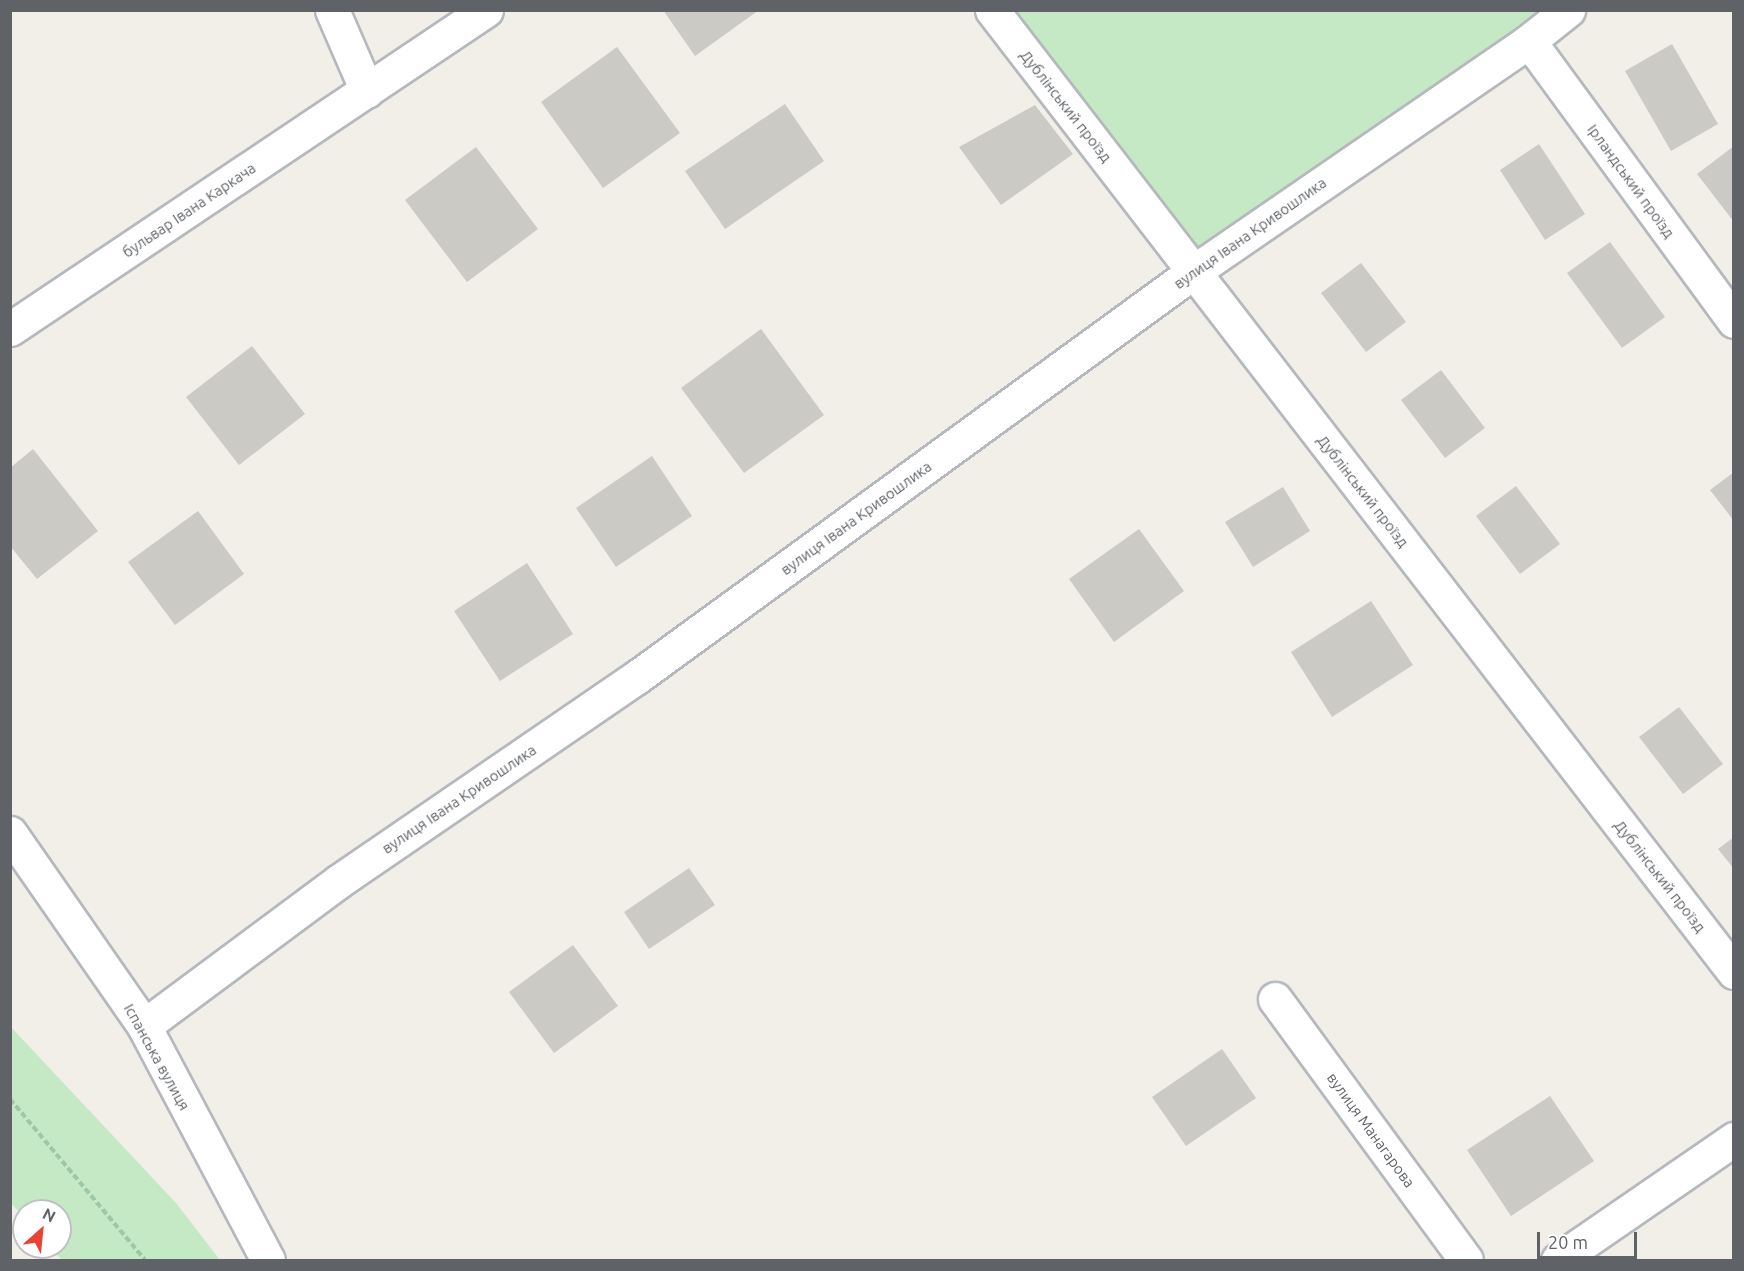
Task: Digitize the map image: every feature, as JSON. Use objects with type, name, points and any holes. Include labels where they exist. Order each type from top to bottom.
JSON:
[{"type":"street","points":[[332,10],[367,91]]},
{"type":"street","name":"бульвар Івана Каркача","points":[[10,329],[486,10]]},
{"type":"street","name":"Дублінський проїзд","points":[[992,10],[1734,972]]},
{"type":"street","name":"вулиця Івана Кривошлика","points":[[144,1026],[339,881],[638,677],[1193,272],[1529,40],[1568,10]]},
{"type":"street","name":"Ірландський проїзд","points":[[1529,40],[1734,321]]},
{"type":"street","name":"Іспанська вулиця","points":[[10,832],[144,1026],[268,1260]]},
{"type":"street","name":"вулиця Манагарова","points":[[1275,999],[1466,1260]]},
{"type":"street","points":[[1558,1260],[1734,1139]]},
{"type":"path","points":[[10,1099],[145,1260]]},
{"type":"green space","points":[[992,11],[1555,11],[1193,272]]},
{"type":"green space","points":[[10,1026],[176,1203],[220,1260],[62,1260],[72,1259],[72,1199],[12,1199],[11,1203]]},
{"type":"building","points":[[663,10],[759,10],[695,56]]},
{"type":"building","points":[[1672,44],[1718,124],[1671,151],[1625,71]]},
{"type":"building","points":[[617,47],[680,133],[603,188],[541,102]]},
{"type":"building","points":[[785,104],[824,161],[725,229],[685,171]]},
{"type":"building","points":[[1035,105],[1073,154],[1001,205],[959,147]]},
{"type":"building","points":[[1539,144],[1585,214],[1545,240],[1500,170]]},
{"type":"building","points":[[1734,146],[1734,222],[1697,174]]},
{"type":"building","points":[[476,147],[538,229],[467,282],[405,200]]},
{"type":"building","points":[[1610,242],[1665,317],[1622,348],[1567,273]]},
{"type":"building","points":[[1361,263],[1406,322],[1366,352],[1321,293]]},
{"type":"building","points":[[761,329],[824,415],[744,473],[681,388]]},
{"type":"building","points":[[252,346],[305,414],[239,465],[186,397]]},
{"type":"building","points":[[1441,370],[1485,428],[1445,458],[1401,400]]},
{"type":"building","points":[[33,449],[98,531],[37,579],[10,546],[10,468]]},
{"type":"building","points":[[652,456],[692,516],[616,567],[576,508]]},
{"type":"building","points":[[1734,472],[1734,521],[1710,490]]},
{"type":"building","points":[[1516,486],[1560,544],[1520,574],[1476,516]]},
{"type":"building","points":[[1283,487],[1310,531],[1253,567],[1225,522]]},
{"type":"building","points":[[198,511],[244,574],[175,625],[128,562]]},
{"type":"building","points":[[1139,529],[1184,591],[1114,642],[1069,579]]},
{"type":"building","points":[[527,563],[573,634],[500,681],[454,611]]},
{"type":"building","points":[[1371,601],[1413,665],[1332,717],[1291,652]]},
{"type":"building","points":[[1679,707],[1723,764],[1683,794],[1639,737]]},
{"type":"building","points":[[1734,837],[1734,869],[1718,849]]},
{"type":"building","points":[[689,868],[715,905],[649,949],[624,912]]},
{"type":"building","points":[[573,945],[618,1006],[554,1053],[509,992]]},
{"type":"building","points":[[1222,1049],[1256,1098],[1186,1146],[1152,1097]]},
{"type":"building","points":[[1550,1096],[1594,1161],[1511,1216],[1467,1150]]}]
